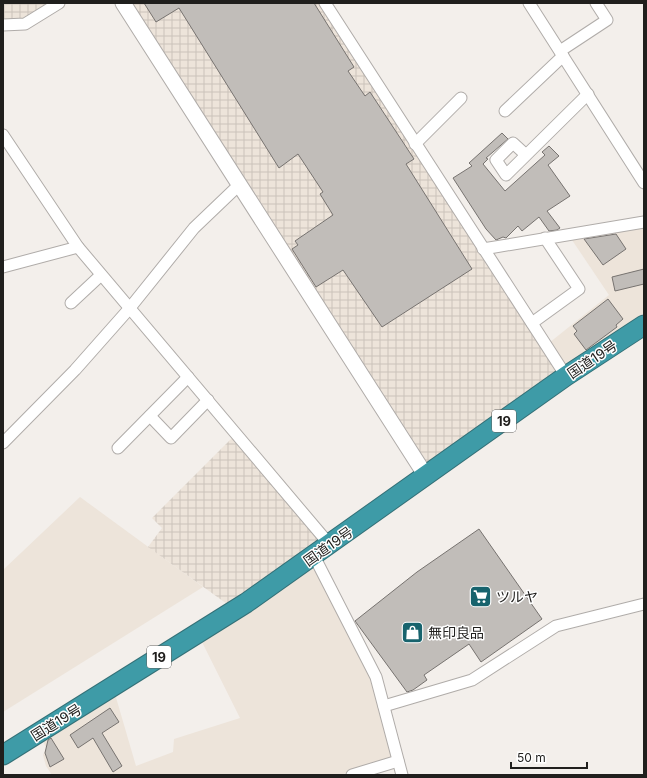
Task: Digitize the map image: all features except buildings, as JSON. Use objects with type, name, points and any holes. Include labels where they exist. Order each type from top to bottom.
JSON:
[{"type":"highway","name":"国道19号","points":[[3,755],[246,603],[330,545],[566,376],[644,325]]},
{"type":"street","points":[[3,25],[26,24],[59,3]]},
{"type":"street","points":[[123,3],[238,185],[426,476]]},
{"type":"street","points":[[325,3],[566,376]]},
{"type":"street","points":[[529,3],[644,183]]},
{"type":"street","points":[[505,111],[562,54],[607,20],[596,3]]},
{"type":"street","points":[[526,155],[588,94]]},
{"type":"street","points":[[415,144],[461,98]]},
{"type":"street","points":[[3,135],[78,247],[330,545]]},
{"type":"street","points":[[3,443],[75,370],[129,308],[174,250],[238,185]]},
{"type":"street","points":[[484,249],[644,222]]},
{"type":"street","points":[[532,323],[579,289],[546,238]]},
{"type":"street","points":[[3,267],[78,247]]},
{"type":"street","points":[[71,303],[101,275]]},
{"type":"street","points":[[118,448],[188,377]]},
{"type":"street","points":[[150,416],[170,438],[208,400]]},
{"type":"street","points":[[314,556],[376,677],[402,775]]},
{"type":"street","points":[[384,706],[472,680],[556,626],[644,604]]},
{"type":"street","points":[[352,775],[398,761]]},
{"type":"shaded area","points":[[3,3],[50,3],[26,19],[3,20]]},
{"type":"shaded area","points":[[130,3],[322,3],[557,372],[430,463],[425,462]]},
{"type":"shaded area","points":[[644,224],[644,313],[566,367],[549,343],[609,295],[570,237]]},
{"type":"shaded area","points":[[233,437],[318,539],[317,544],[227,604],[148,547],[162,528],[152,518]]},
{"type":"shaded area","points":[[80,497],[203,587],[3,712],[3,570]]},
{"type":"shaded area","points":[[312,569],[316,571],[374,684],[392,759],[340,775],[52,775],[46,766],[43,755],[46,748],[42,739],[115,694],[136,766],[173,752],[174,739],[240,718],[202,642]]},
{"type":"place","name":"ツルヤ","points":[[480,596]]},
{"type":"place","name":"無印良品","points":[[412,632]]}]
